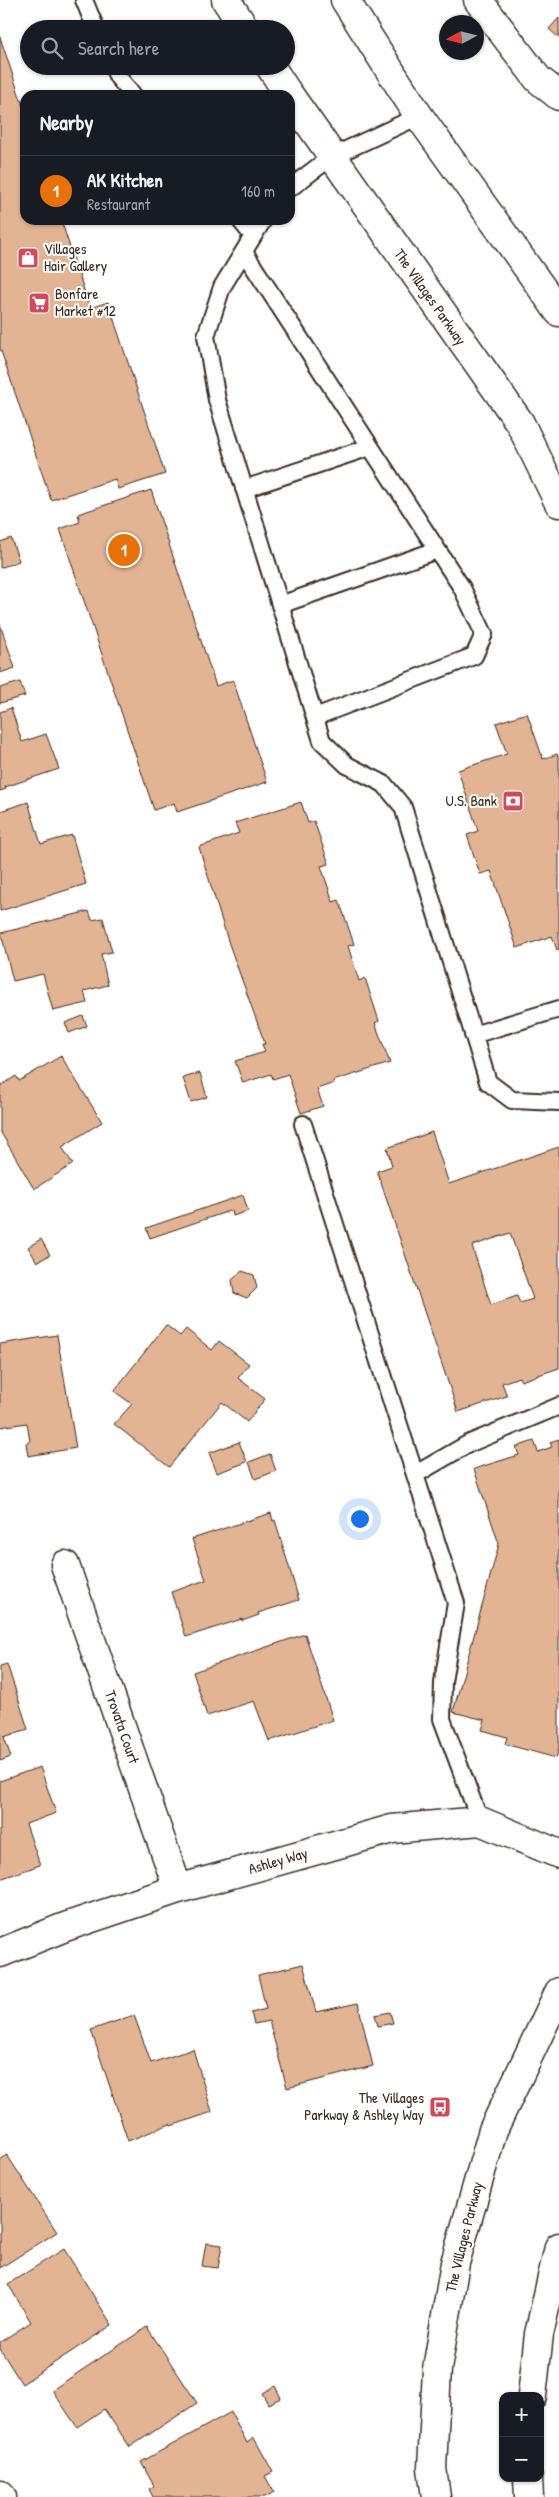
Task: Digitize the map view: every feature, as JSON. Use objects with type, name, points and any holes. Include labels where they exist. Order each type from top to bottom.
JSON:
[{"type":"street","points":[[226,0],[239,20]]},
{"type":"street","points":[[345,0],[419,116],[559,312]]},
{"type":"street","points":[[478,0],[538,79],[559,96]]},
{"type":"street","name":"The Villages Parkway","points":[[276,75],[286,90]]},
{"type":"street","name":"The Villages Parkway","points":[[295,103],[520,423],[559,503]]},
{"type":"street","name":"Trovata Court","points":[[65,1564],[178,1889]]},
{"type":"street","name":"Ashley Way","points":[[0,1954],[65,1927],[178,1889],[392,1829],[480,1821],[559,1854]]},
{"type":"street","name":"The Villages Parkway","points":[[436,2497],[432,2468],[437,2370],[455,2263],[493,2130],[559,1992]]},
{"type":"street","points":[[532,2392],[539,2334],[559,2247]]},
{"type":"street","points":[[426,2497],[432,2468]]},
{"type":"street","points":[[528,2482],[529,2497]]},
{"type":"lane","points":[[84,0],[92,20]]},
{"type":"lane","points":[[117,75],[129,90]]},
{"type":"lane","points":[[295,184],[331,157],[419,116]]},
{"type":"lane","points":[[244,225],[253,236]]},
{"type":"lane","points":[[260,225],[222,287],[206,336],[217,400],[322,741],[347,765],[384,784],[403,807],[488,1082],[512,1100],[559,1102]]},
{"type":"lane","points":[[244,252],[462,588],[484,634],[474,656],[315,717]]},
{"type":"lane","points":[[244,488],[370,447]]},
{"type":"lane","points":[[280,605],[437,550]]},
{"type":"lane","points":[[473,1035],[559,1009]]},
{"type":"lane","points":[[303,1124],[456,1603],[443,1682],[442,1719],[480,1821]]},
{"type":"lane","points":[[416,1474],[468,1444],[559,1406]]},
{"type":"building","points":[[559,18],[559,38],[549,29]]},
{"type":"building","points":[[0,37],[20,97],[20,225],[63,225],[90,308],[108,302],[165,474],[118,489],[115,479],[51,500],[0,348]]},
{"type":"building","points":[[151,490],[216,686],[233,680],[267,782],[177,812],[174,803],[154,810],[60,529],[80,522],[78,514]]},
{"type":"building","points":[[11,538],[19,561],[0,568],[0,542]]},
{"type":"building","points":[[0,624],[15,668],[0,673]]},
{"type":"building","points":[[20,682],[25,696],[0,703],[0,688]]},
{"type":"building","points":[[11,708],[22,742],[46,734],[59,769],[5,787],[6,789],[0,791],[0,712]]},
{"type":"building","name":"U.S. Bank","points":[[527,713],[543,759],[557,754],[559,760],[559,949],[557,950],[552,936],[517,948],[491,871],[480,874],[467,835],[478,831],[458,770],[507,754],[496,723]]},
{"type":"building","points":[[28,802],[41,844],[72,835],[86,884],[0,911],[0,811]]},
{"type":"building","points":[[301,802],[308,823],[314,821],[329,864],[321,866],[333,902],[339,900],[354,944],[348,946],[359,981],[365,978],[379,1021],[375,1023],[390,1063],[333,1081],[334,1083],[317,1089],[323,1106],[301,1113],[288,1074],[273,1079],[271,1074],[243,1083],[235,1061],[265,1052],[262,1044],[265,1044],[229,944],[199,847],[239,833],[235,823]]},
{"type":"building","points":[[89,911],[92,920],[103,918],[112,952],[101,954],[108,985],[84,991],[87,1003],[53,1011],[43,974],[13,981],[1,933]]},
{"type":"building","points":[[83,1016],[87,1026],[69,1033],[65,1023]]},
{"type":"building","points":[[61,1056],[102,1122],[62,1147],[73,1164],[34,1189],[0,1131],[0,1086],[16,1076],[19,1081]]},
{"type":"building","points":[[200,1073],[207,1097],[191,1102],[183,1078]]},
{"type":"building","points":[[432,1132],[449,1184],[559,1147],[559,1368],[521,1381],[519,1377],[502,1383],[507,1396],[458,1412],[377,1171],[392,1166],[387,1148]],"holes":[[[510,1233],[533,1299],[520,1303],[517,1296],[491,1305],[472,1246]]]},
{"type":"building","points":[[243,1195],[248,1211],[233,1216],[232,1210],[150,1238],[146,1228]]},
{"type":"building","points":[[41,1239],[50,1255],[37,1262],[28,1247]]},
{"type":"building","points":[[242,1271],[254,1275],[257,1288],[247,1298],[234,1293],[232,1280]]},
{"type":"building","points":[[166,1325],[180,1336],[186,1329],[212,1350],[219,1341],[249,1364],[238,1378],[265,1399],[247,1422],[222,1402],[169,1467],[114,1424],[132,1404],[114,1391]]},
{"type":"building","points":[[57,1335],[76,1448],[28,1456],[26,1443],[30,1442],[27,1423],[0,1427],[0,1344]]},
{"type":"building","points":[[559,1439],[559,1749],[556,1758],[505,1744],[507,1737],[482,1730],[485,1720],[453,1712],[499,1544],[474,1469],[519,1455],[516,1447],[534,1441],[538,1452],[552,1447],[550,1442]]},
{"type":"building","points":[[239,1442],[247,1462],[217,1473],[209,1453]]},
{"type":"building","points":[[270,1454],[276,1471],[255,1479],[249,1462]]},
{"type":"building","points":[[271,1513],[273,1521],[275,1520],[299,1600],[258,1613],[259,1615],[242,1621],[242,1619],[186,1637],[171,1592],[206,1580],[192,1539]]},
{"type":"building","points":[[305,1634],[333,1720],[269,1741],[254,1701],[207,1716],[193,1672]]},
{"type":"building","points":[[7,1664],[28,1729],[4,1737],[11,1757],[0,1761],[0,1666]]},
{"type":"building","points":[[40,1767],[56,1813],[26,1824],[40,1865],[0,1879],[0,1781]]},
{"type":"building","points":[[303,1964],[316,2012],[358,2003],[373,2066],[287,2088],[269,2021],[254,2024],[251,2013],[266,2009],[258,1975]]},
{"type":"building","points":[[390,2012],[393,2023],[378,2026],[375,2015]]},
{"type":"building","points":[[134,2015],[151,2063],[193,2049],[212,2112],[171,2126],[170,2124],[128,2141],[91,2030]]},
{"type":"building","points":[[7,2155],[57,2232],[0,2268],[0,2160]]},
{"type":"building","points":[[206,2243],[222,2245],[218,2268],[202,2266]]},
{"type":"building","points":[[64,2249],[112,2325],[22,2384],[0,2349],[0,2342],[31,2322],[8,2284]]},
{"type":"building","points":[[147,2327],[197,2403],[130,2447],[104,2409],[77,2427],[52,2390]]},
{"type":"building","points":[[275,2386],[281,2398],[268,2404],[262,2393]]},
{"type":"building","points":[[231,2412],[247,2443],[254,2438],[273,2472],[265,2476],[274,2492],[265,2497],[153,2497],[149,2489],[154,2486],[141,2462]]},
{"type":"place","name":"Villages Hair Gallery","points":[[28,258]]},
{"type":"place","name":"Bonfare Market #12","points":[[39,303]]},
{"type":"place","name":"AK Kitchen","points":[[124,550]]},
{"type":"place","name":"U.S. Bank","points":[[513,801]]},
{"type":"place","name":"The Villages Parkway & Ashley Way","points":[[440,2107]]}]
